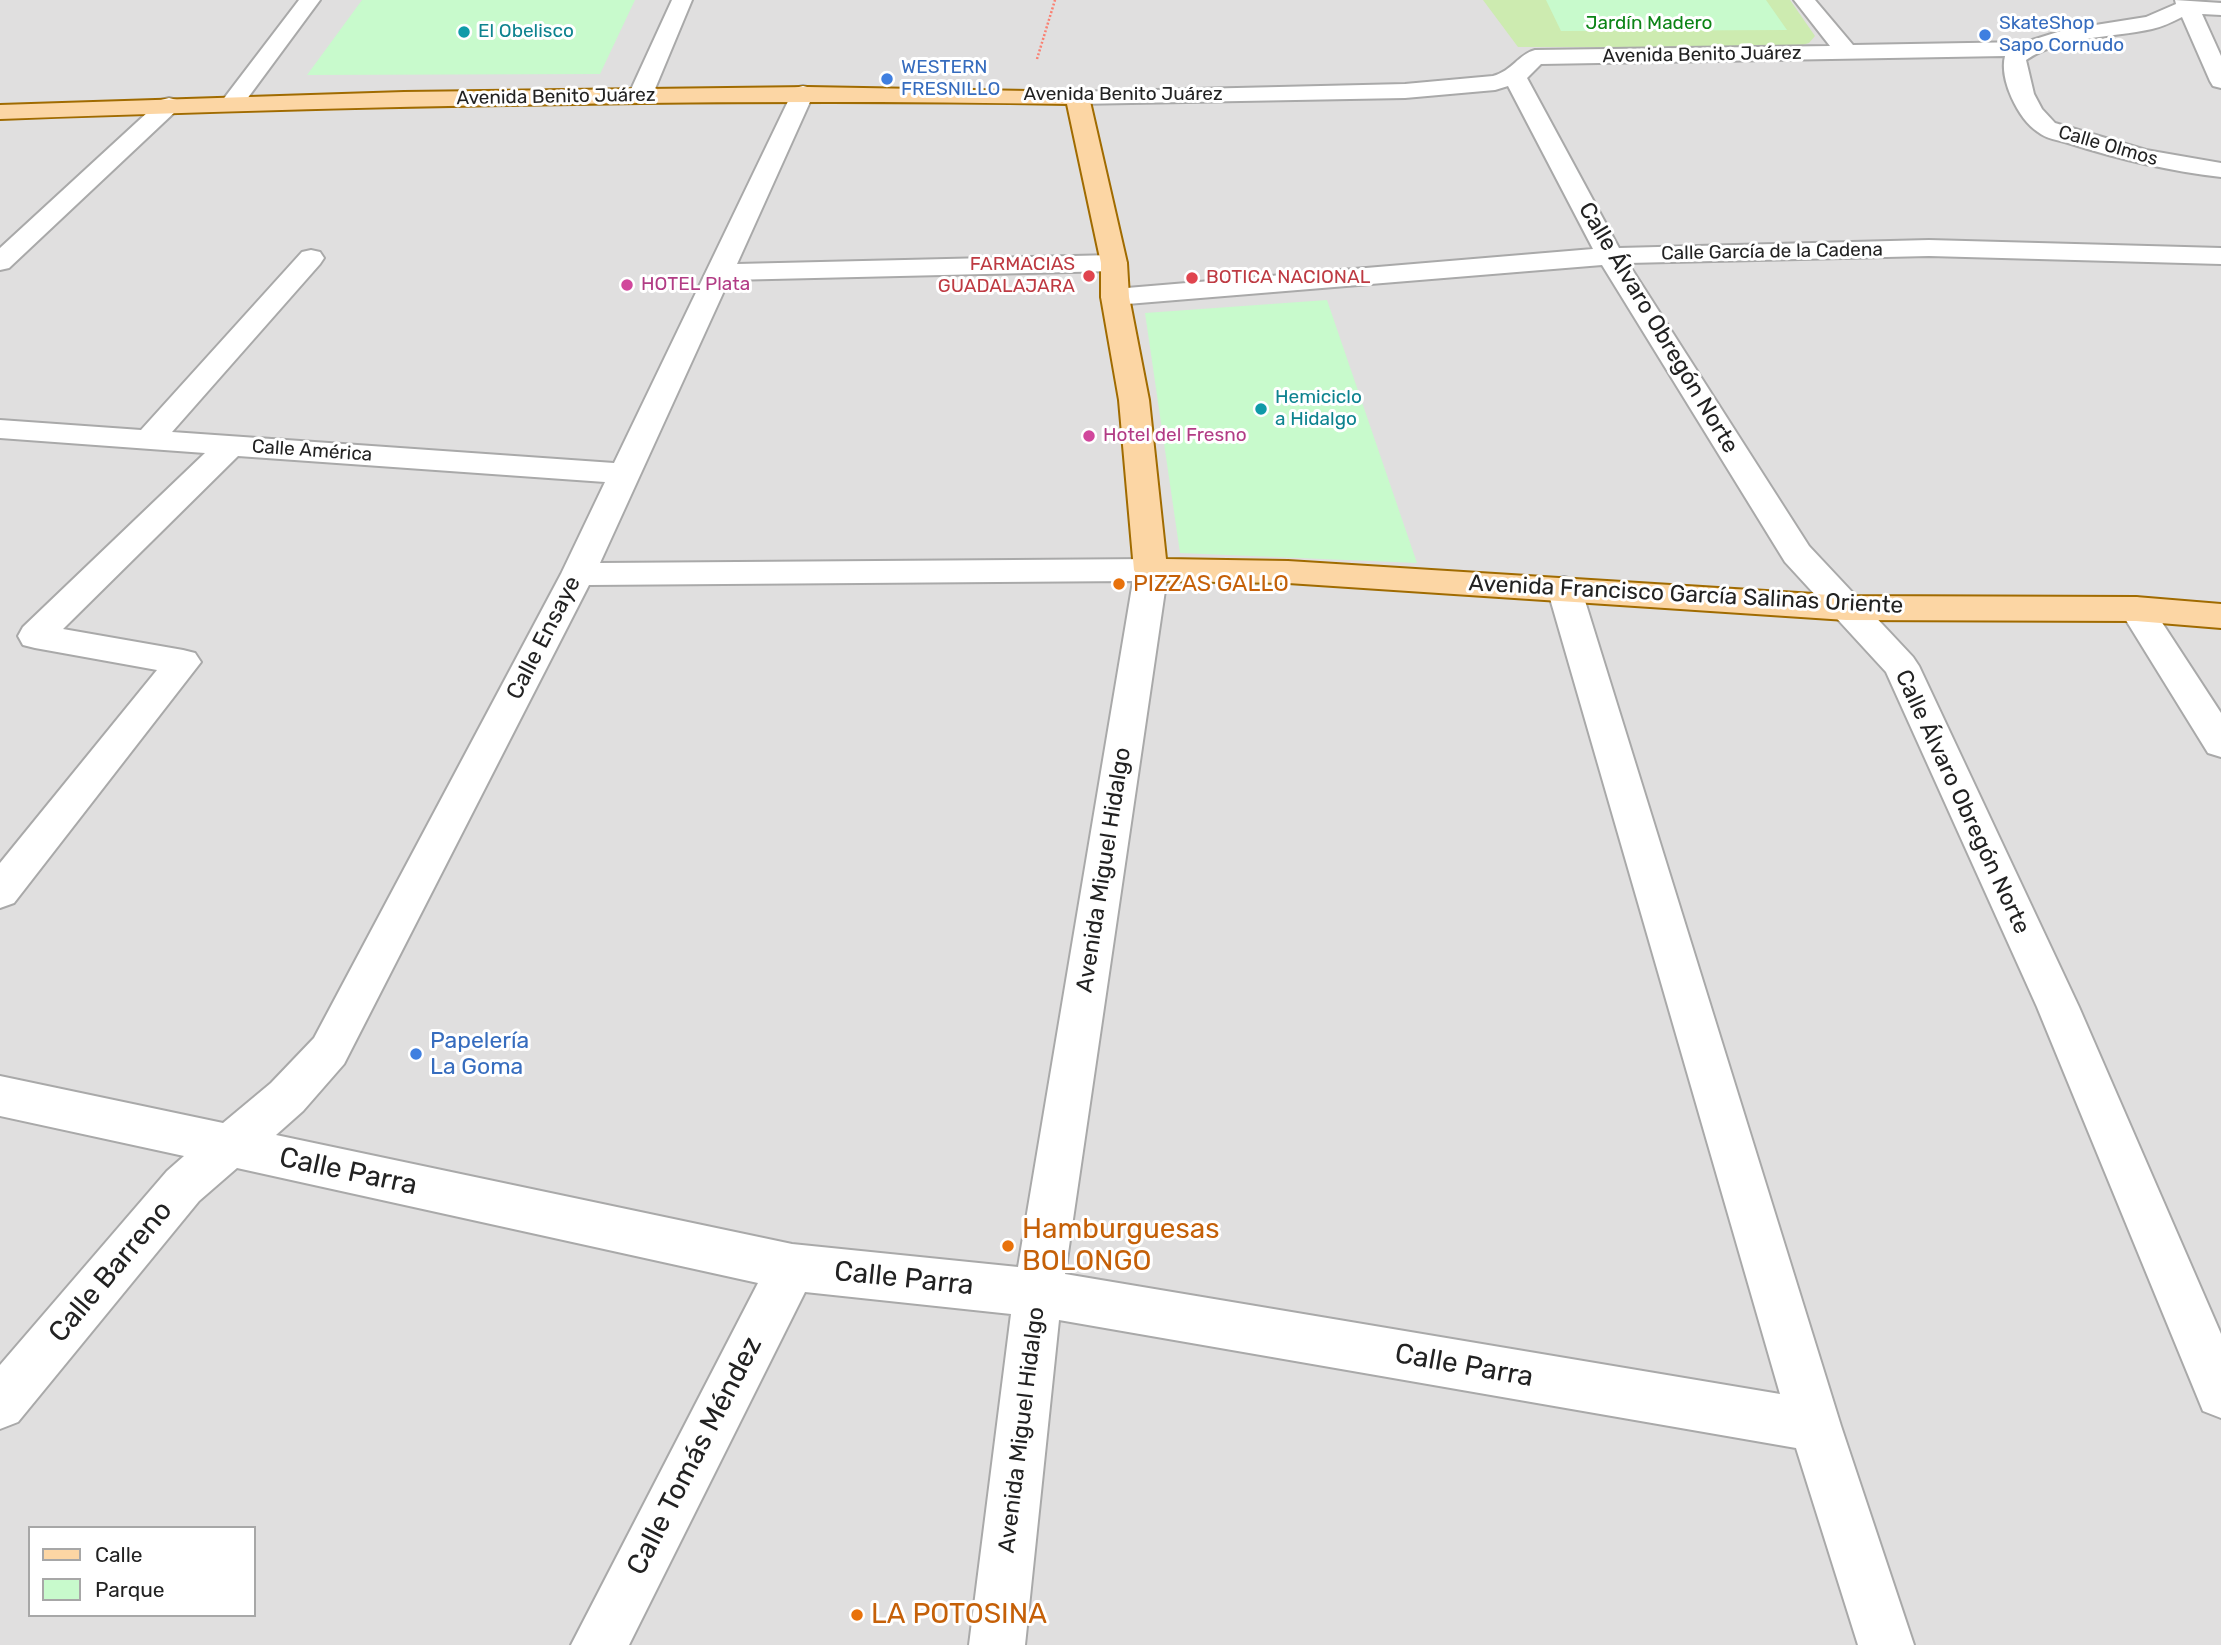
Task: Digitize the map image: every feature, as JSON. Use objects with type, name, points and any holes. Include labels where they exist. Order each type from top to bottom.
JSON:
[{"type":"main road","name":"Avenida Benito Juárez","points":[[0,112],[233,102],[803,93],[1077,97]]},
{"type":"main road","name":"Avenida Miguel Hidalgo","points":[[1077,97],[1114,263],[1115,297],[1134,400],[1151,570]]},
{"type":"main road","name":"Avenida Francisco García Salinas Oriente","points":[[1151,570],[1288,572],[1846,608],[2136,609],[2221,616]]},
{"type":"street","points":[[233,102],[310,0]]},
{"type":"street","points":[[640,96],[682,0]]},
{"type":"street","points":[[1804,0],[1848,53]]},
{"type":"street","points":[[2186,3],[2221,81]]},
{"type":"street","points":[[2028,49],[2064,37],[2151,23],[2186,3],[2221,9]]},
{"type":"street","name":"Avenida Benito Juárez","points":[[1077,97],[1405,91],[1495,83],[1515,77],[1535,57],[2028,49]]},
{"type":"street","name":"Calle Olmos","points":[[2028,49],[2015,58],[2014,74],[2028,105],[2045,127],[2114,151],[2185,166],[2221,170]]},
{"type":"street","name":"Calle Álvaro Obregón Norte","points":[[1515,77],[1610,256],[1797,554],[1901,666],[2058,1007],[2221,1393]]},
{"type":"street","name":"Calle Ensaye","points":[[229,1147],[295,1089],[329,1051],[578,574],[803,93]]},
{"type":"street","points":[[0,262],[169,106]]},
{"type":"street","name":"Calle García de la Cadena","points":[[1115,297],[1610,256],[1929,248],[2221,256]]},
{"type":"street","points":[[148,440],[311,258]]},
{"type":"street","points":[[719,272],[1114,263]]},
{"type":"street","name":"Calle América","points":[[0,429],[625,474]]},
{"type":"street","points":[[0,892],[183,662],[35,636],[231,445]]},
{"type":"street","points":[[578,574],[1151,570]]},
{"type":"street","name":"Avenida Miguel Hidalgo","points":[[997,1645],[1038,1293],[1151,570]]},
{"type":"street","points":[[1564,588],[1815,1426],[1886,1645]]},
{"type":"street","points":[[2136,609],[2221,743]]},
{"type":"street","name":"Calle Parra","points":[[0,1096],[792,1267],[1038,1293],[1815,1426]]},
{"type":"street","name":"Calle Barreno","points":[[0,1404],[183,1186],[229,1147]]},
{"type":"street","name":"Calle Tomás Méndez","points":[[599,1645],[792,1267]]},
{"type":"shaded area","points":[[0,0],[2221,0],[2221,1645],[0,1645]]},
{"type":"green space","points":[[362,0],[635,0],[600,74],[307,75]]},
{"type":"green space","name":"Jardín Madero","points":[[1483,0],[1790,0],[1815,36],[1809,43],[1796,47],[1518,47]]},
{"type":"green space","name":"Jardín Madero","points":[[1546,0],[1766,0],[1787,30],[1561,31]]},
{"type":"green space","points":[[1327,300],[1417,563],[1180,553],[1145,313]]},
{"type":"place","name":"El Obelisco","points":[[464,32]]},
{"type":"place","name":"SkateShop Sapo Cornudo","points":[[1985,35]]},
{"type":"place","name":"WESTERN FRESNILLO","points":[[887,79]]},
{"type":"place","name":"FARMACIAS GUADALAJARA","points":[[1089,276]]},
{"type":"place","name":"BOTICA NACIONAL","points":[[1192,278]]},
{"type":"place","name":"HOTEL Plata","points":[[627,285]]},
{"type":"place","name":"Hemiciclo a Hidalgo","points":[[1261,409]]},
{"type":"place","name":"Hotel del Fresno","points":[[1089,436]]},
{"type":"place","name":"PIZZAS GALLO","points":[[1119,584]]},
{"type":"place","name":"Papelería La Goma","points":[[416,1054]]},
{"type":"place","name":"Hamburguesas BOLONGO","points":[[1008,1246]]},
{"type":"place","name":"LA POTOSINA","points":[[857,1615]]}]
